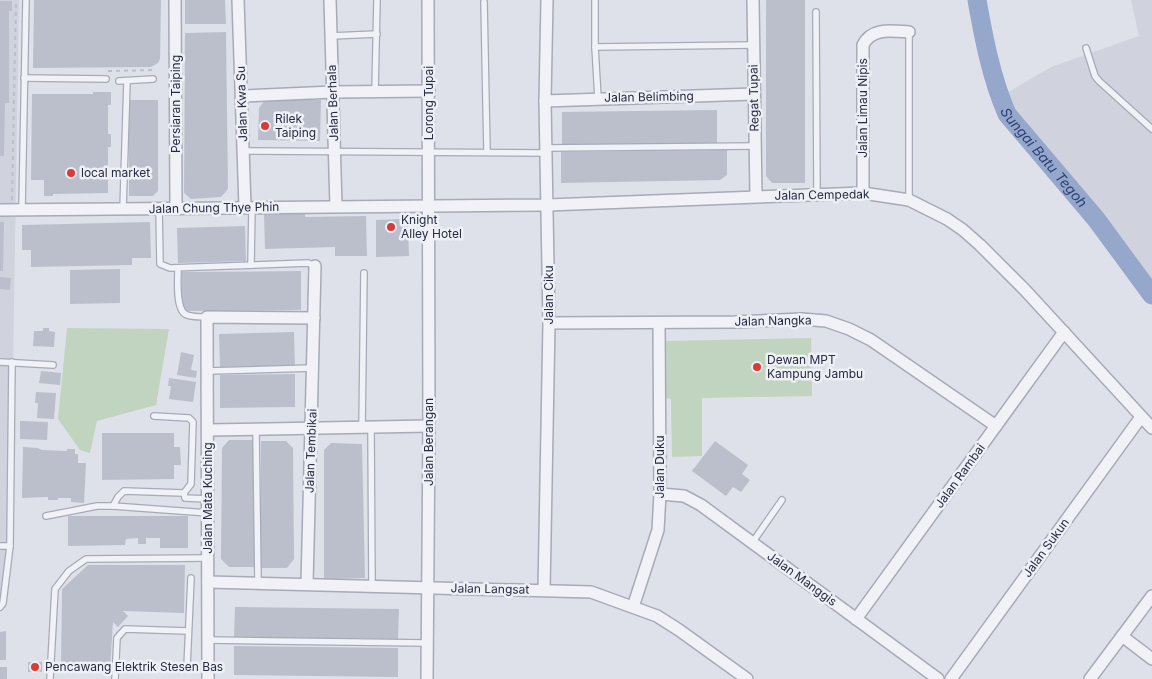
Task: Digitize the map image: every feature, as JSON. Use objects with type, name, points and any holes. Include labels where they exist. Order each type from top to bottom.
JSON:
[{"type":"street","name":"Persiaran Taiping","points":[[176,0],[176,208]]},
{"type":"street","name":"Jalan Kwa Su","points":[[238,0],[243,151],[248,207]]},
{"type":"street","name":"Jalan Berhala","points":[[330,0],[336,206]]},
{"type":"street","name":"Lorong Tupai","points":[[428,0],[429,205]]},
{"type":"street","name":"Jalan Ciku","points":[[544,590],[549,323],[545,101],[547,0]]},
{"type":"street","name":"Regat Tupai","points":[[753,0],[756,196]]},
{"type":"street","name":"Jalan Limau Nipis","points":[[863,193],[863,45],[874,32],[909,32]]},
{"type":"street","points":[[242,96],[333,92],[429,91]]},
{"type":"street","name":"Jalan Belimbing","points":[[545,101],[754,94]]},
{"type":"street","name":"Jalan Cempedak","points":[[429,205],[548,205],[863,193],[909,200],[947,219],[980,245],[1064,332],[1152,428]]},
{"type":"street","name":"Jalan Chung Thye Phin","points":[[11,209],[429,205]]},
{"type":"street","name":"Jalan Berangan","points":[[427,679],[429,205]]},
{"type":"street","name":"Jalan Tembikai","points":[[307,584],[315,266]]},
{"type":"street","points":[[208,317],[314,318]]},
{"type":"street","name":"Jalan Mata Kuching","points":[[208,317],[208,679]]},
{"type":"street","name":"Jalan Nangka","points":[[549,323],[659,323],[802,319],[826,321],[849,329],[871,340],[996,426]]},
{"type":"street","name":"Jalan Duku","points":[[633,607],[658,530],[660,494],[659,323]]},
{"type":"street","name":"Jalan Rambai","points":[[856,619],[1064,332]]},
{"type":"street","name":"Jalan Sukun","points":[[951,679],[1141,417]]},
{"type":"street","points":[[208,430],[429,426]]},
{"type":"street","name":"Jalan Manggis","points":[[660,494],[684,496],[701,505],[938,679]]},
{"type":"street","name":"Jalan Langsat","points":[[208,582],[591,592],[657,616],[747,679]]},
{"type":"street","points":[[1090,679],[1152,596]]},
{"type":"street","points":[[1122,636],[1152,659]]},
{"type":"lane","points":[[11,209],[24,78],[26,0]]},
{"type":"lane","points":[[375,92],[377,0]]},
{"type":"lane","points":[[595,0],[598,98]]},
{"type":"lane","points":[[484,2],[487,152]]},
{"type":"lane","points":[[816,12],[817,196]]},
{"type":"lane","points":[[909,32],[909,200]]},
{"type":"lane","points":[[331,36],[377,34]]},
{"type":"lane","points":[[595,47],[754,45]]},
{"type":"lane","points":[[1086,48],[1095,76],[1099,81],[1152,129]]},
{"type":"lane","points":[[24,78],[106,79]]},
{"type":"lane","points":[[119,81],[153,79]]},
{"type":"lane","points":[[123,209],[128,81]]},
{"type":"lane","points":[[243,151],[487,152],[755,146]]},
{"type":"lane","points":[[248,207],[251,265]]},
{"type":"lane","points":[[159,208],[160,264],[170,268],[308,263],[315,266]]},
{"type":"lane","points":[[178,268],[179,300],[182,312],[186,315],[208,317]]},
{"type":"lane","points":[[364,273],[366,428],[372,586]]},
{"type":"lane","points":[[0,362],[53,365]]},
{"type":"lane","points":[[0,607],[3,603],[10,546],[12,362]]},
{"type":"lane","points":[[208,371],[313,368]]},
{"type":"lane","points":[[154,416],[189,418],[193,422],[191,484],[184,493]]},
{"type":"lane","points":[[256,430],[258,583]]},
{"type":"lane","points":[[113,506],[124,491],[184,493]]},
{"type":"lane","points":[[184,493],[185,498],[208,499]]},
{"type":"lane","points":[[752,543],[782,500]]},
{"type":"lane","points":[[46,516],[97,506],[208,513]]},
{"type":"lane","points":[[0,546],[10,546]]},
{"type":"lane","points":[[50,679],[55,589],[69,571],[86,560],[208,558]]},
{"type":"lane","points":[[187,667],[191,578]]},
{"type":"lane","points":[[116,679],[117,638],[124,630],[188,631]]},
{"type":"lane","points":[[208,640],[428,643]]},
{"type":"path","points":[[11,209],[16,0]]},
{"type":"shaded area","points":[[0,0],[19,0],[10,546],[6,608],[0,608]]},
{"type":"shaded area","points":[[1131,0],[1152,0],[1152,292],[1000,97],[1051,67],[1139,36]]},
{"type":"green space","points":[[67,328],[169,329],[156,405],[97,421],[90,453],[80,450],[58,419]]},
{"type":"green space","points":[[811,338],[812,396],[702,398],[702,456],[672,457],[671,399],[666,398],[665,341]]},
{"type":"building","points":[[34,0],[161,0],[160,59],[158,63],[151,67],[33,68]]},
{"type":"building","points":[[185,0],[225,0],[226,24],[185,24]]},
{"type":"building","points":[[766,0],[805,0],[805,183],[772,183],[766,176]]},
{"type":"building","points":[[0,1],[12,1],[12,11],[9,11],[9,103],[5,103],[4,156],[0,156]]},
{"type":"building","points":[[226,32],[228,189],[221,197],[191,199],[184,193],[185,33]]},
{"type":"building","points":[[93,92],[111,92],[111,105],[108,105],[108,134],[111,134],[111,147],[108,147],[108,193],[53,194],[53,196],[44,196],[44,180],[31,180],[32,94],[93,94]]},
{"type":"building","points":[[129,100],[158,100],[158,191],[153,196],[129,196]]},
{"type":"building","points":[[265,100],[321,100],[320,141],[258,140],[259,108]]},
{"type":"building","points":[[717,110],[717,144],[562,146],[562,112]]},
{"type":"building","points":[[727,150],[727,175],[720,180],[561,183],[561,152]]},
{"type":"building","points":[[264,214],[305,214],[305,217],[366,216],[367,256],[335,256],[335,247],[265,249]]},
{"type":"building","points":[[401,219],[408,226],[409,256],[376,257],[376,220]]},
{"type":"building","points":[[0,222],[4,222],[3,271],[0,271]]},
{"type":"building","points":[[150,222],[151,258],[132,258],[132,265],[31,267],[31,250],[22,250],[22,225]]},
{"type":"building","points":[[245,226],[246,261],[178,263],[177,228]]},
{"type":"building","points":[[120,269],[120,303],[70,304],[70,270]]},
{"type":"building","points":[[301,271],[301,310],[182,311],[182,272]]},
{"type":"building","points":[[0,277],[11,278],[10,290],[0,289]]},
{"type":"building","points":[[43,328],[49,328],[49,331],[55,332],[54,347],[33,346],[34,331],[43,331]]},
{"type":"building","points":[[294,332],[295,366],[220,367],[219,334]]},
{"type":"building","points":[[181,352],[194,355],[191,370],[197,371],[196,378],[177,375]]},
{"type":"building","points":[[41,371],[61,373],[60,385],[39,383]]},
{"type":"building","points":[[295,374],[295,407],[220,408],[220,375]]},
{"type":"building","points":[[169,378],[196,382],[193,402],[169,399],[171,386],[168,386]]},
{"type":"building","points":[[36,392],[56,393],[54,419],[37,418],[38,403],[35,403]]},
{"type":"building","points":[[20,421],[48,422],[47,440],[20,439]]},
{"type":"building","points":[[102,433],[174,433],[174,447],[180,447],[181,465],[174,465],[174,479],[102,480]]},
{"type":"building","points":[[229,440],[255,440],[254,567],[229,567],[221,559],[222,448]]},
{"type":"building","points":[[261,441],[286,441],[293,448],[294,559],[287,568],[261,568]]},
{"type":"building","points":[[715,441],[748,465],[742,474],[750,480],[741,492],[733,487],[726,496],[692,471]]},
{"type":"building","points":[[331,443],[362,444],[365,578],[324,579],[324,450]]},
{"type":"building","points":[[23,447],[67,451],[67,449],[75,449],[75,454],[78,454],[78,463],[86,463],[84,503],[71,502],[71,498],[48,500],[48,497],[22,498]]},
{"type":"building","points":[[68,516],[188,516],[188,548],[160,548],[160,538],[146,538],[146,544],[138,544],[138,538],[126,539],[125,545],[68,546]]},
{"type":"building","points":[[88,565],[185,565],[184,613],[123,611],[128,616],[118,627],[113,622],[110,670],[72,670],[72,666],[61,666],[62,589]]},
{"type":"building","points":[[235,607],[399,609],[398,639],[234,637]]},
{"type":"building","points":[[6,631],[6,660],[0,660],[0,632]]},
{"type":"building","points":[[234,646],[398,648],[398,677],[234,675]]},
{"type":"building","name":"Pencawang Elektrik Stesen Bas","points":[[28,662],[42,662],[42,672],[28,672]]},
{"type":"building","points":[[0,667],[7,667],[7,679],[0,679]]},
{"type":"waterway","name":"Sungai Batu Tegoh","points":[[977,0],[992,72],[1007,114],[1096,219],[1152,295]]},
{"type":"place","name":"Rilek Taiping","points":[[265,126]]},
{"type":"place","name":"local market","points":[[71,173]]},
{"type":"place","name":"Knight Alley Hotel","points":[[391,227]]},
{"type":"place","name":"Dewan MPT Kampung Jambu","points":[[757,367]]},
{"type":"place","name":"Pencawang Elektrik Stesen Bas","points":[[35,667]]}]
